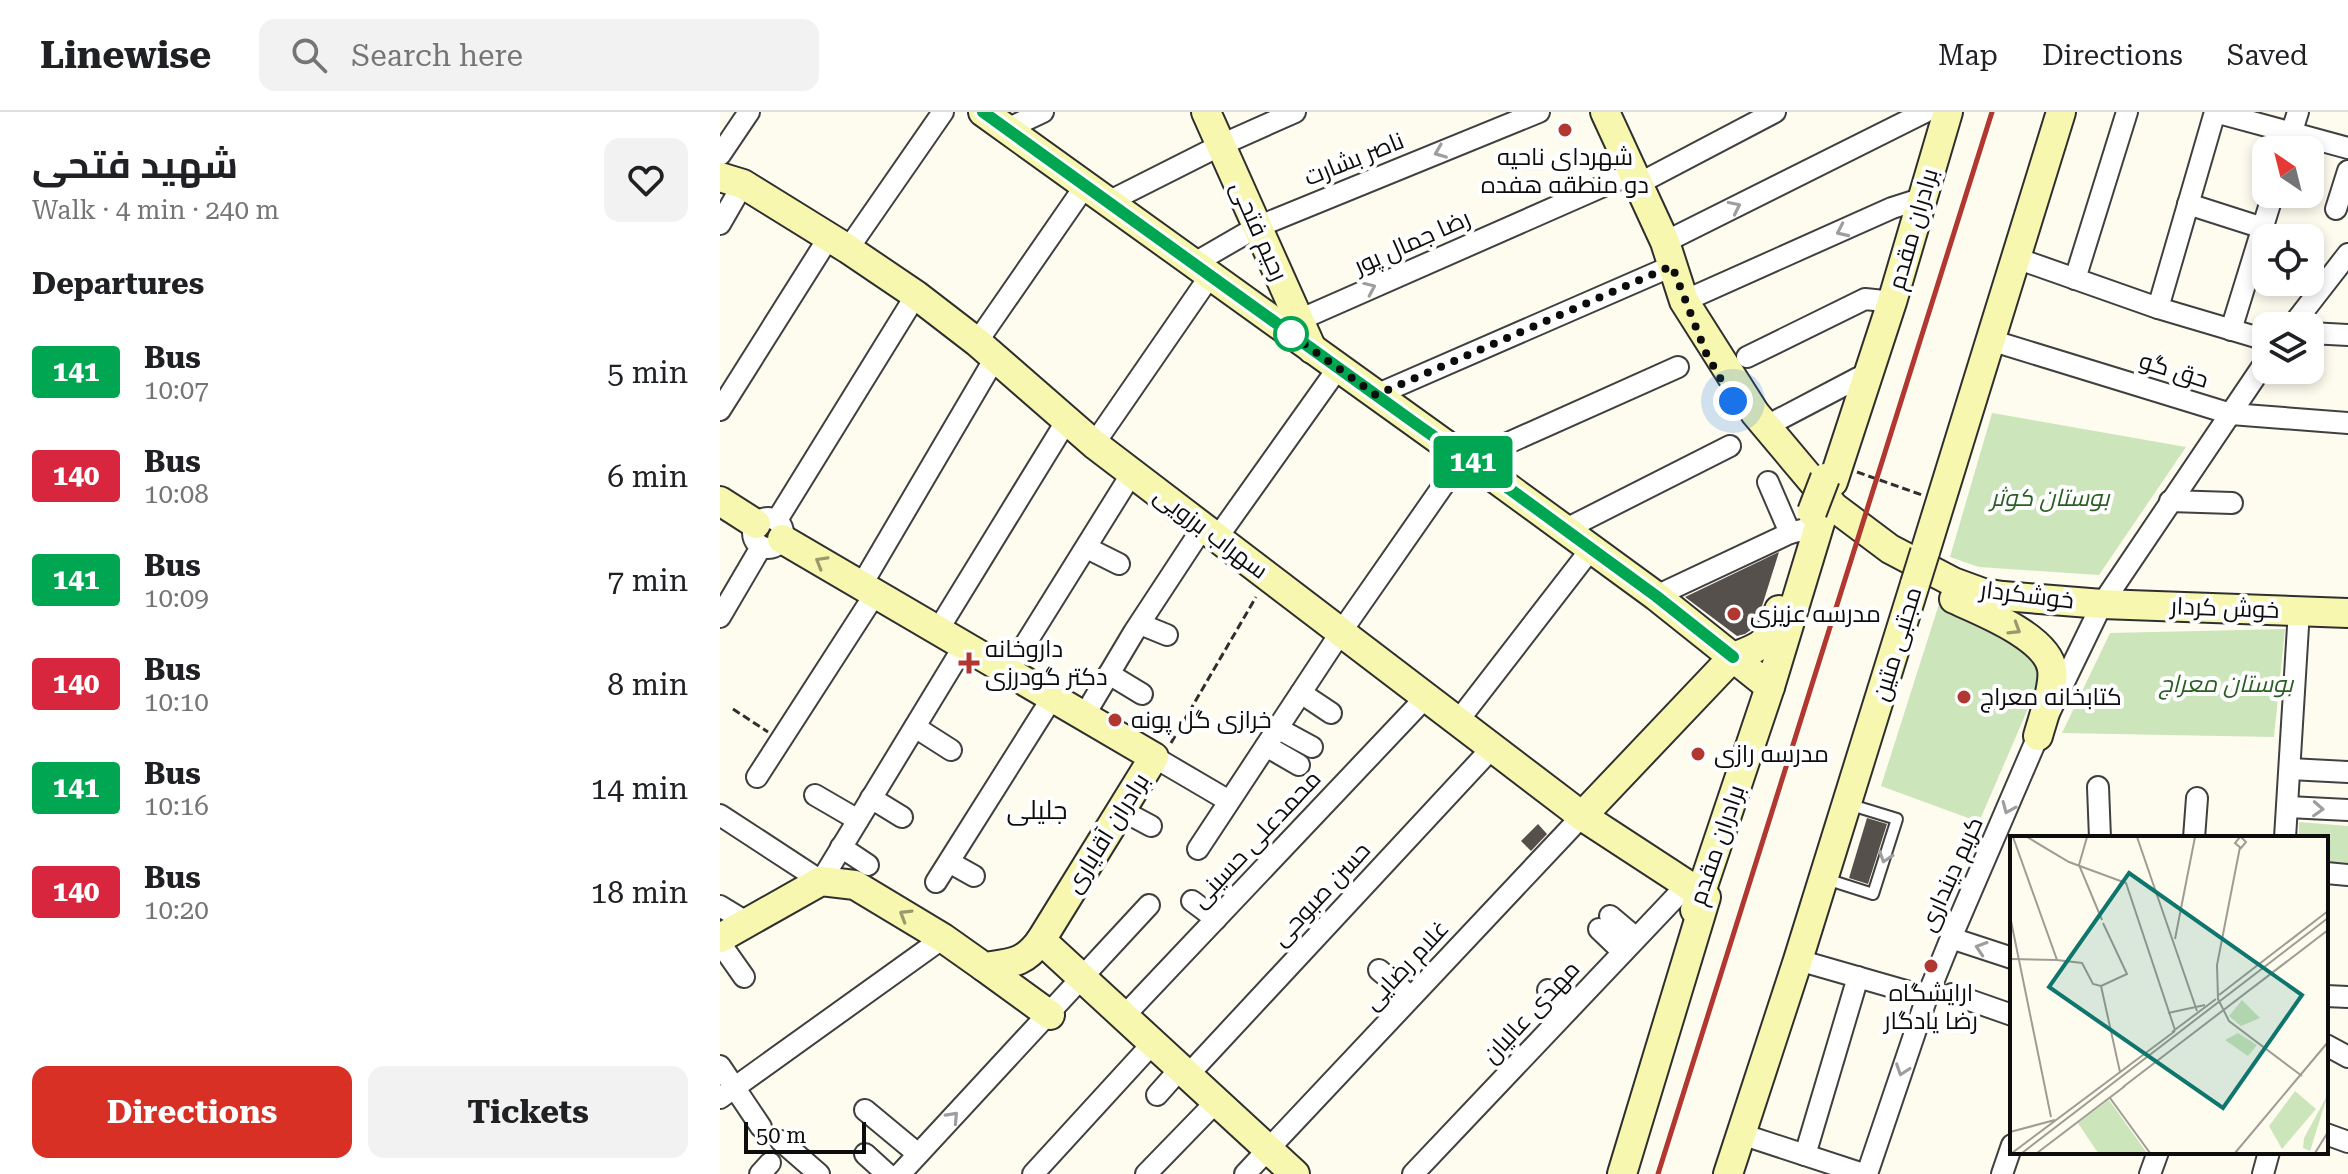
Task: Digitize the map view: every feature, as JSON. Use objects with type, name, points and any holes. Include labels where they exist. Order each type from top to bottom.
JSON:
[{"type":"street","points":[[720,155],[749,112]]},
{"type":"street","points":[[720,410],[839,243],[943,112]]},
{"type":"street","points":[[983,112],[1656,596],[1770,687]]},
{"type":"street","points":[[1007,129],[1043,112]]},
{"type":"street","name":"رحیم فتحی","points":[[1206,112],[1312,349]]},
{"type":"street","points":[[757,777],[868,590],[986,350],[1096,194],[1295,112]]},
{"type":"street","name":"ناصر بشارت","points":[[1202,270],[1257,227],[1539,112]]},
{"type":"street","name":"رضا جمال پور","points":[[1299,320],[1636,179],[1775,112]]},
{"type":"street","points":[[1376,395],[1668,254],[1925,112]]},
{"type":"street","name":"برادران مقدم","points":[[1918,201],[1938,112]]},
{"type":"street","name":"برادران مقدم","points":[[1611,1174],[1698,891],[1770,687],[1809,524],[1832,475],[1948,112]]},
{"type":"street","name":"مجتبی متین","points":[[1728,1174],[1848,804],[2061,112]]},
{"type":"street","points":[[2075,279],[2127,112]]},
{"type":"street","points":[[2158,308],[2215,112],[2276,136]]},
{"type":"street","points":[[2291,136],[2298,112]]},
{"type":"street","points":[[1611,114],[1684,301],[1755,413],[1834,507],[1890,549],[2034,641],[2048,659],[2053,678],[2038,736]]},
{"type":"street","points":[[2324,145],[2348,148]]},
{"type":"street","points":[[2336,209],[2348,171]]},
{"type":"street","points":[[720,224],[732,180]]},
{"type":"street","name":"سهراب برزویی","points":[[732,180],[839,243],[916,295],[986,350],[1094,444],[1268,577],[1582,816],[1698,891]]},
{"type":"street","points":[[1684,301],[1892,208],[1918,201]]},
{"type":"street","points":[[2188,204],[2252,224]]},
{"type":"street","points":[[2303,312],[2347,256]]},
{"type":"street","points":[[2016,258],[2158,308],[2252,336]]},
{"type":"street","points":[[2231,330],[2252,263]]},
{"type":"street","points":[[1094,444],[1202,270]]},
{"type":"street","points":[[720,617],[916,295]]},
{"type":"street","points":[[1747,357],[1865,299],[1888,301]]},
{"type":"street","points":[[2324,334],[2348,335]]},
{"type":"street","name":"حق گو","points":[[1990,340],[2231,414],[2348,423]]},
{"type":"street","points":[[1198,849],[1341,632],[1466,458],[1678,367]]},
{"type":"street","points":[[1084,716],[1140,624],[1338,368]]},
{"type":"street","points":[[1776,421],[1862,379]]},
{"type":"street","name":"کریم دینداری","points":[[1865,1174],[1951,938],[2038,736],[2102,604],[2252,382]]},
{"type":"street","points":[[938,630],[1067,420]]},
{"type":"street","points":[[1564,530],[1730,446]]},
{"type":"street","points":[[1008,672],[1132,473]]},
{"type":"street","points":[[1768,482],[1809,524]]},
{"type":"street","name":"برادران آقایاری","points":[[720,501],[769,533],[1157,759],[1121,810],[1041,940]]},
{"type":"street","points":[[2170,501],[2232,503]]},
{"type":"street","points":[[1656,596],[1809,524]]},
{"type":"street","points":[[1582,816],[1733,657],[1755,649],[1771,635],[1809,524]]},
{"type":"street","points":[[1087,548],[1119,564]]},
{"type":"street","points":[[1458,721],[1591,549]]},
{"type":"street","name":"خوشکردار","points":[[1949,588],[2102,604]]},
{"type":"street","name":"خوش کردار","points":[[2102,604],[2348,613]]},
{"type":"street","points":[[2285,836],[2299,610]]},
{"type":"street","points":[[1140,624],[1167,635]]},
{"type":"street","points":[[744,977],[720,940],[821,881],[964,646]]},
{"type":"street","points":[[1109,674],[1142,694]]},
{"type":"street","points":[[1301,693],[1331,713]]},
{"type":"street","name":"محمدعلی حسینی","points":[[1124,1016],[1426,697]]},
{"type":"street","points":[[936,882],[1052,698]]},
{"type":"street","points":[[915,727],[951,750]]},
{"type":"street","points":[[1272,737],[1312,747]]},
{"type":"street","points":[[1272,737],[1299,765]]},
{"type":"street","name":"حسن صبوحی","points":[[1157,1095],[1184,1072],[1493,747]]},
{"type":"street","points":[[1157,759],[1229,801]]},
{"type":"street","points":[[2290,769],[2348,772]]},
{"type":"street","points":[[2098,787],[2100,836]]},
{"type":"street","points":[[815,795],[858,820]]},
{"type":"street","points":[[871,798],[902,817]]},
{"type":"street","points":[[2194,836],[2197,798]]},
{"type":"street","points":[[2288,807],[2348,810]]},
{"type":"street","points":[[1121,810],[1151,826]]},
{"type":"street","points":[[720,815],[821,881],[855,885],[943,938],[1050,1015]]},
{"type":"street","name":"غلام رضایی","points":[[1245,1174],[1582,816]]},
{"type":"street","points":[[841,847],[868,865]]},
{"type":"street","points":[[1991,849],[2010,850]]},
{"type":"street","points":[[949,862],[974,876]]},
{"type":"street","points":[[2328,873],[2348,875]]},
{"type":"street","name":"برادران مقدم","points":[[1622,1174],[1698,891]]},
{"type":"street","name":"مهدی عالیان","points":[[1413,1174],[1630,945],[1698,891]]},
{"type":"street","points":[[1192,901],[1216,919]]},
{"type":"street","points":[[900,1174],[1149,905]]},
{"type":"street","points":[[720,906],[748,923]]},
{"type":"street","points":[[1604,923],[1630,945]]},
{"type":"street","points":[[726,1089],[943,938]]},
{"type":"street","points":[[1951,938],[2010,957]]},
{"type":"street","points":[[984,967],[1017,962],[1031,954],[1041,940],[1295,1174]]},
{"type":"street","points":[[1798,960],[1927,997]]},
{"type":"street","points":[[1379,970],[1411,997]]},
{"type":"street","points":[[1811,1163],[1858,977]]},
{"type":"street","points":[[1548,990],[1569,1009]]},
{"type":"street","points":[[1952,994],[2010,1014]]},
{"type":"street","points":[[2328,996],[2348,997]]},
{"type":"street","points":[[1033,1174],[1153,1043]]},
{"type":"street","points":[[2328,1046],[2348,1057]]},
{"type":"street","points":[[720,1066],[726,1089],[761,1127]]},
{"type":"street","points":[[1146,1174],[1216,1102]]},
{"type":"street","points":[[865,1110],[918,1154]]},
{"type":"street","points":[[1741,1134],[1811,1163],[1865,1174]]},
{"type":"street","points":[[2328,1135],[2348,1142]]},
{"type":"street","points":[[781,1141],[819,1174]]},
{"type":"street","points":[[2002,1174],[2010,1151]]},
{"type":"street","points":[[865,1154],[887,1174]]},
{"type":"street","points":[[2150,1174],[2157,1154]]},
{"type":"street","points":[[2263,1174],[2268,1154]]},
{"type":"lane","points":[[1824,878],[1873,894],[1897,819],[1848,804]]},
{"type":"path","points":[[1832,475],[1940,501]]},
{"type":"path","points":[[1157,759],[1268,577]]},
{"type":"path","points":[[733,709],[781,740]]},
{"type":"green space","name":"بوستان کوثر","points":[[1992,413],[2186,447],[2099,575],[1979,567],[1950,557]]},
{"type":"green space","points":[[1939,604],[2004,628],[2033,651],[2043,674],[1979,822],[1881,786]]},
{"type":"green space","name":"بوستان معراج","points":[[2285,629],[2274,737],[2062,733],[2110,633]]},
{"type":"green space","points":[[2299,822],[2348,826],[2348,863],[2328,862],[2328,836],[2299,836]]},
{"type":"building","name":"مدرسه عزیزی","points":[[1779,552],[1757,622],[1745,634],[1737,636],[1685,597]]},
{"type":"building","points":[[1867,818],[1887,824],[1868,884],[1849,878]]},
{"type":"building","points":[[1538,824],[1547,834],[1531,851],[1521,841]]},
{"type":"railway","points":[[1658,1174],[1992,112]]},
{"type":"bus line","name":"141","points":[[983,112],[1470,460],[1656,596],[1733,657]]},
{"type":"place","name":"شهردای ناحیه دو منطقه هفده","points":[[1565,130]]},
{"type":"place","name":"مدرسه عزیزی","points":[[1734,614]]},
{"type":"place","name":"داروخانه دکتر گودرزی","points":[[969,663]]},
{"type":"place","name":"کتابخانه معراج","points":[[1964,697]]},
{"type":"place","name":"خرازی گل پونه","points":[[1115,720]]},
{"type":"place","name":"مدرسه رازی","points":[[1698,754]]},
{"type":"place","name":"ارایشگاه رضا یادگار","points":[[1931,966]]},
{"type":"district","name":"جلیلی","points":[[1037,810]]},
{"type":"route","points":[[1291,334],[1286,331],[1376,395],[1672,266],[1706,353],[1733,401]]}]
